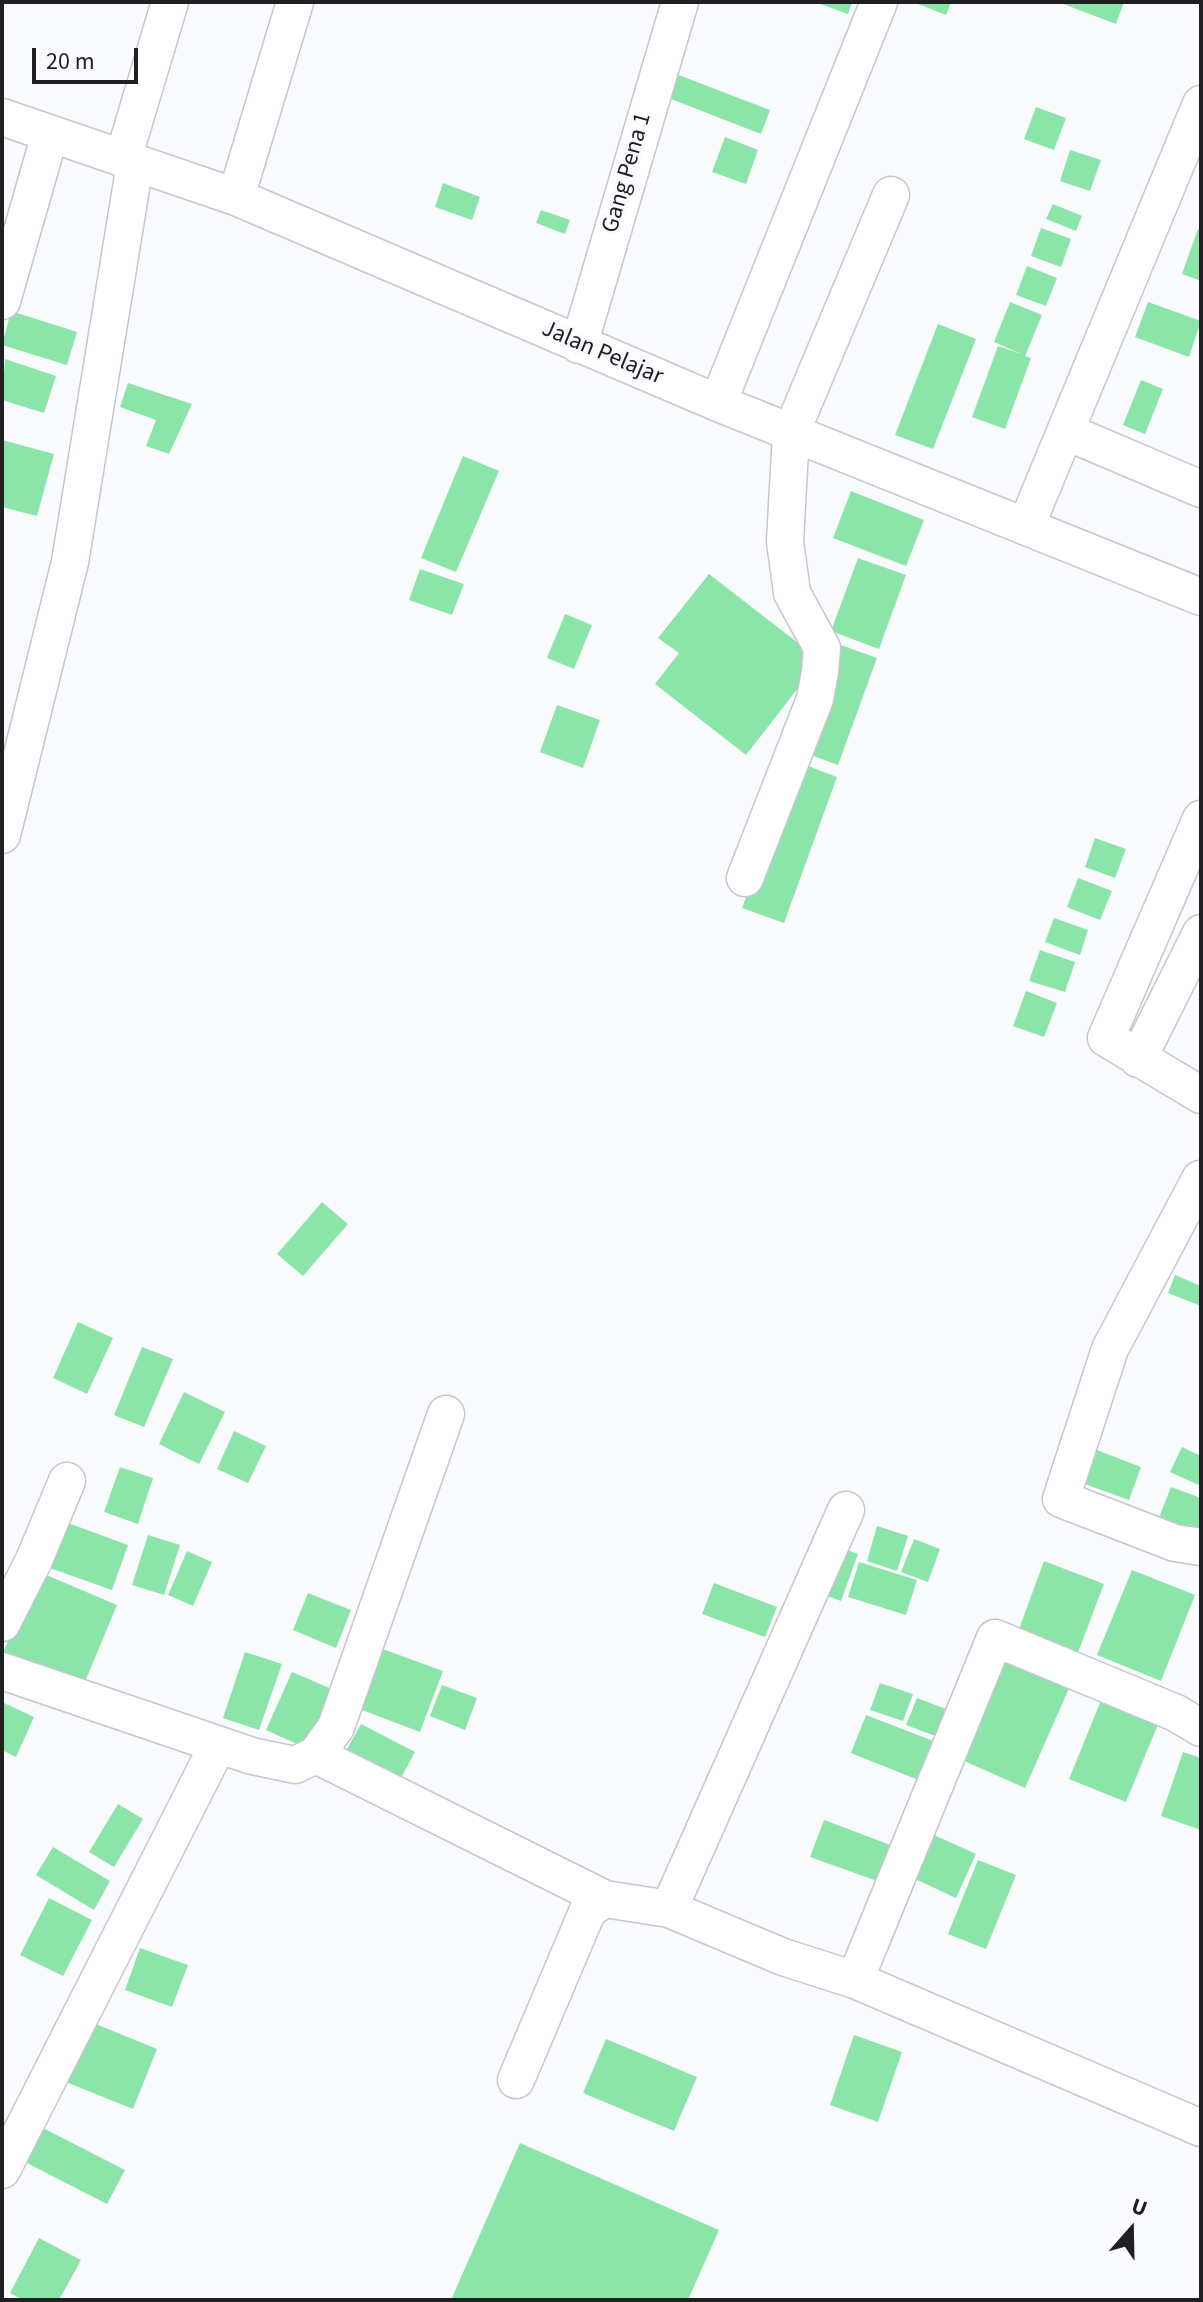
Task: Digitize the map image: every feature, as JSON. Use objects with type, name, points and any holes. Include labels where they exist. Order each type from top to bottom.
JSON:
[{"type":"street","points":[[2,835],[70,562],[129,161],[170,2]]},
{"type":"street","points":[[236,197],[295,2]]},
{"type":"street","name":"Gang Pena 1","points":[[579,345],[680,2]]},
{"type":"street","points":[[718,403],[879,2]]},
{"type":"street","points":[[1026,526],[1201,104]]},
{"type":"street","name":"Jalan Pelajar","points":[[2,117],[236,197],[718,403],[1201,597]]},
{"type":"street","points":[[2,301],[50,134]]},
{"type":"street","points":[[745,878],[815,699],[820,672],[822,648],[792,593],[785,541],[791,433],[891,195]]},
{"type":"street","points":[[1067,432],[1201,489]]},
{"type":"street","points":[[1201,819],[1106,1034],[1109,1041],[1201,1095]]},
{"type":"street","points":[[1138,1059],[1201,933]]},
{"type":"street","points":[[1201,1179],[1110,1349],[1061,1499],[1175,1543],[1201,1547]]},
{"type":"street","points":[[2,1671],[217,1747],[295,1765],[316,1755],[336,1727],[446,1414]]},
{"type":"street","points":[[2,1623],[34,1560],[67,1481]]},
{"type":"street","points":[[669,1909],[846,1510]]},
{"type":"street","points":[[855,1980],[995,1638],[1176,1713],[1201,1728]]},
{"type":"street","points":[[2,2170],[217,1747]]},
{"type":"street","points":[[316,1755],[605,1899],[669,1909],[783,1957],[855,1980],[1201,2128]]},
{"type":"street","points":[[516,2080],[588,1910],[605,1899]]},
{"type":"building","points":[[815,2],[852,2],[848,14]]},
{"type":"building","points":[[913,2],[951,2],[946,15]]},
{"type":"building","points":[[1058,2],[1124,2],[1116,24]]},
{"type":"building","points":[[676,74],[770,110],[761,134],[666,97]]},
{"type":"building","points":[[1036,107],[1066,118],[1054,150],[1024,139]]},
{"type":"building","points":[[725,137],[758,150],[746,184],[712,172]]},
{"type":"building","points":[[1070,150],[1101,160],[1090,191],[1060,181]]},
{"type":"building","points":[[443,183],[480,197],[472,220],[435,207]]},
{"type":"building","points":[[1053,204],[1082,216],[1076,231],[1046,219]]},
{"type":"building","points":[[541,210],[570,220],[565,234],[536,223]]},
{"type":"building","points":[[1041,228],[1071,239],[1061,267],[1031,256]]},
{"type":"building","points":[[1198,229],[1201,230],[1201,281],[1182,274]]},
{"type":"building","points":[[1027,266],[1057,278],[1046,306],[1016,295]]},
{"type":"building","points":[[1010,302],[1042,315],[1025,356],[1031,358],[1005,429],[972,417],[998,346],[1022,354],[994,342]]},
{"type":"building","points":[[1148,302],[1201,321],[1189,357],[1135,337]]},
{"type":"building","points":[[11,311],[77,332],[67,365],[2,345]]},
{"type":"building","points":[[938,324],[976,339],[933,449],[895,435]]},
{"type":"building","points":[[5,359],[56,376],[44,413],[2,400]]},
{"type":"building","points":[[1141,380],[1163,389],[1145,434],[1123,425]]},
{"type":"building","points":[[128,383],[192,404],[169,454],[146,446],[156,420],[120,407]]},
{"type":"building","points":[[2,440],[54,454],[37,516],[2,507]]},
{"type":"building","points":[[463,456],[499,471],[456,572],[421,558]]},
{"type":"building","points":[[851,491],[924,520],[906,566],[833,538]]},
{"type":"building","points":[[858,558],[906,575],[879,649],[831,631]]},
{"type":"building","points":[[420,569],[464,584],[452,615],[409,600]]},
{"type":"building","points":[[709,574],[820,660],[746,755],[655,684],[679,653],[658,638]]},
{"type":"building","points":[[565,614],[592,625],[574,669],[547,658]]},
{"type":"building","points":[[838,644],[877,658],[838,765],[800,751]]},
{"type":"building","points":[[557,705],[600,720],[583,768],[540,752]]},
{"type":"building","points":[[795,761],[837,777],[784,923],[742,908]]},
{"type":"building","points":[[1095,838],[1126,849],[1115,878],[1085,867]]},
{"type":"building","points":[[1078,878],[1112,891],[1100,920],[1067,907]]},
{"type":"building","points":[[1054,918],[1088,930],[1080,955],[1045,942]]},
{"type":"building","points":[[1040,950],[1075,962],[1065,992],[1029,981]]},
{"type":"building","points":[[1026,991],[1057,1003],[1044,1037],[1013,1026]]},
{"type":"building","points":[[322,1202],[348,1224],[303,1276],[277,1254]]},
{"type":"building","points":[[1175,1275],[1201,1286],[1201,1306],[1168,1293]]},
{"type":"building","points":[[78,1322],[113,1338],[87,1394],[53,1378]]},
{"type":"building","points":[[142,1347],[173,1359],[144,1427],[114,1415]]},
{"type":"building","points":[[184,1392],[225,1412],[199,1464],[159,1444]]},
{"type":"building","points":[[234,1431],[266,1446],[248,1483],[217,1469]]},
{"type":"building","points":[[1182,1447],[1201,1456],[1201,1486],[1170,1472]]},
{"type":"building","points":[[1094,1449],[1141,1467],[1129,1500],[1082,1483]]},
{"type":"building","points":[[120,1467],[153,1478],[138,1524],[104,1512]]},
{"type":"building","points":[[1171,1487],[1201,1498],[1201,1536],[1158,1520]]},
{"type":"building","points":[[60,1520],[128,1545],[112,1590],[44,1566]]},
{"type":"building","points":[[877,1526],[908,1536],[897,1571],[867,1561]]},
{"type":"building","points":[[148,1535],[180,1545],[164,1595],[132,1585]]},
{"type":"building","points":[[914,1539],[940,1549],[928,1582],[901,1572]]},
{"type":"building","points":[[833,1545],[858,1554],[841,1601],[816,1592]]},
{"type":"building","points":[[187,1551],[212,1562],[193,1606],[168,1595]]},
{"type":"building","points":[[1044,1561],[1104,1584],[1077,1655],[1018,1632]]},
{"type":"building","points":[[859,1562],[917,1580],[906,1615],[848,1597]]},
{"type":"building","points":[[1132,1570],[1195,1595],[1161,1681],[1097,1655]]},
{"type":"building","points":[[37,1571],[117,1605],[82,1689],[2,1655]]},
{"type":"building","points":[[714,1583],[777,1607],[765,1637],[702,1614]]},
{"type":"building","points":[[308,1593],[351,1610],[336,1648],[293,1630]]},
{"type":"building","points":[[380,1648],[443,1671],[420,1732],[357,1708]]},
{"type":"building","points":[[245,1652],[282,1664],[259,1730],[223,1718]]},
{"type":"building","points":[[1009,1656],[1071,1684],[1025,1788],[962,1760]]},
{"type":"building","points":[[292,1672],[334,1690],[308,1749],[266,1730]]},
{"type":"building","points":[[880,1683],[913,1694],[903,1721],[870,1710]]},
{"type":"building","points":[[442,1685],[477,1698],[465,1730],[430,1716]]},
{"type":"building","points":[[1104,1693],[1161,1717],[1126,1802],[1069,1779]]},
{"type":"building","points":[[917,1698],[954,1712],[943,1739],[906,1725]]},
{"type":"building","points":[[2,1702],[34,1717],[16,1757],[2,1750]]},
{"type":"building","points":[[866,1715],[941,1744],[926,1783],[851,1753]]},
{"type":"building","points":[[361,1724],[415,1752],[396,1787],[342,1758]]},
{"type":"building","points":[[1183,1752],[1201,1758],[1201,1830],[1161,1816]]},
{"type":"building","points":[[118,1804],[143,1819],[114,1867],[89,1852]]},
{"type":"building","points":[[824,1820],[896,1847],[883,1883],[810,1857]]},
{"type":"building","points":[[934,1835],[976,1854],[956,1898],[913,1878]]},
{"type":"building","points":[[53,1847],[110,1881],[94,1910],[36,1875]]},
{"type":"building","points":[[978,1860],[1016,1875],[986,1949],[948,1934]]},
{"type":"building","points":[[49,1898],[92,1920],[63,1976],[20,1955]]},
{"type":"building","points":[[140,1948],[188,1965],[172,2007],[125,1990]]},
{"type":"building","points":[[86,2020],[157,2049],[133,2109],[61,2080]]},
{"type":"building","points":[[854,2035],[902,2052],[878,2122],[830,2105]]},
{"type":"building","points":[[606,2039],[697,2077],[674,2131],[583,2093]]},
{"type":"building","points":[[43,2128],[125,2170],[107,2204],[25,2162]]},
{"type":"building","points":[[520,2143],[719,2230],[688,2300],[451,2300]]},
{"type":"building","points":[[39,2238],[81,2260],[59,2300],[23,2300],[10,2293]]}]
